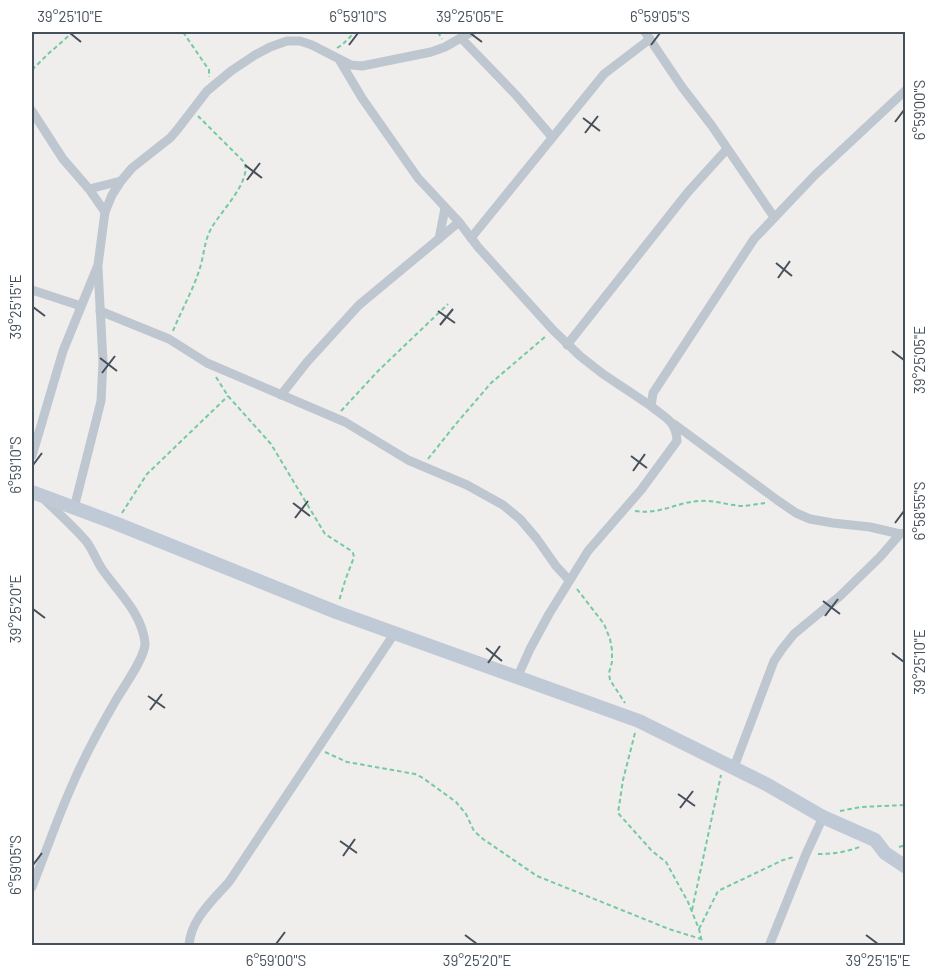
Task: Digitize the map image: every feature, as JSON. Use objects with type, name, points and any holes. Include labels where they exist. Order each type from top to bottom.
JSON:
[{"type":"street","points":[[74,508],[101,401],[103,362],[98,265],[105,212],[121,181],[145,157],[170,138],[207,91],[231,71],[270,47],[287,41],[300,41],[323,50],[340,61],[362,66],[431,52],[471,32]]},
{"type":"street","points":[[471,238],[604,74],[647,35],[774,217]]},
{"type":"street","points":[[461,38],[516,95],[552,137]]},
{"type":"street","points":[[340,61],[362,98],[418,178],[567,345],[603,374],[651,405],[796,513],[810,519],[903,533]]},
{"type":"street","points":[[651,405],[653,393],[754,239],[815,175],[906,90]]},
{"type":"street","points":[[32,111],[63,159],[105,212]]},
{"type":"street","points":[[567,345],[688,192],[727,149]]},
{"type":"street","points":[[89,189],[121,181]]},
{"type":"street","points":[[439,239],[445,208]]},
{"type":"street","points":[[281,395],[307,362],[359,306],[459,222]]},
{"type":"street","points":[[32,456],[63,351],[98,265]]},
{"type":"street","points":[[32,290],[81,306]]},
{"type":"street","points":[[100,311],[169,339],[207,363],[334,417],[422,467],[467,485],[502,505],[520,519],[537,538],[556,566],[569,580]]},
{"type":"street","points":[[517,678],[530,649],[588,551],[626,508],[673,448],[677,441],[674,424]]},
{"type":"street","points":[[36,494],[394,634],[639,721],[766,784],[823,817],[875,840],[885,853],[906,867]]},
{"type":"street","points":[[32,887],[83,761],[140,659],[145,644],[134,611],[102,568],[95,553],[86,541],[36,494]]},
{"type":"street","points":[[728,765],[762,696],[774,660],[782,649],[794,634],[840,596],[903,533]]},
{"type":"street","points":[[189,945],[191,932],[197,920],[229,882],[394,634]]},
{"type":"street","points":[[769,945],[823,817]]},
{"type":"path","points":[[32,70],[73,32]]},
{"type":"path","points":[[183,32],[209,70],[207,91]]},
{"type":"path","points":[[323,50],[338,48],[354,32]]},
{"type":"path","points":[[169,339],[198,274],[208,235],[243,180],[246,168],[245,163],[192,110]]},
{"type":"path","points":[[334,417],[448,304]]},
{"type":"path","points":[[422,467],[491,383],[553,330]]},
{"type":"path","points":[[207,363],[228,396],[271,444],[325,534],[353,553],[354,558],[336,612]]},
{"type":"path","points":[[115,523],[147,474],[228,396]]},
{"type":"path","points":[[626,508],[649,513],[697,501],[750,506],[777,501]]},
{"type":"path","points":[[569,580],[604,624],[612,650],[610,680],[626,705]]},
{"type":"path","points":[[639,721],[623,780],[618,813],[652,851],[666,862],[688,902],[703,945]]},
{"type":"path","points":[[316,749],[347,762],[415,774],[456,802],[466,814],[474,831],[483,839],[537,876],[669,929],[701,939]]},
{"type":"path","points":[[692,912],[728,765]]},
{"type":"path","points":[[823,817],[861,807],[906,805]]},
{"type":"path","points":[[699,929],[718,891],[783,860],[806,854],[832,854],[849,851],[875,840]]}]
